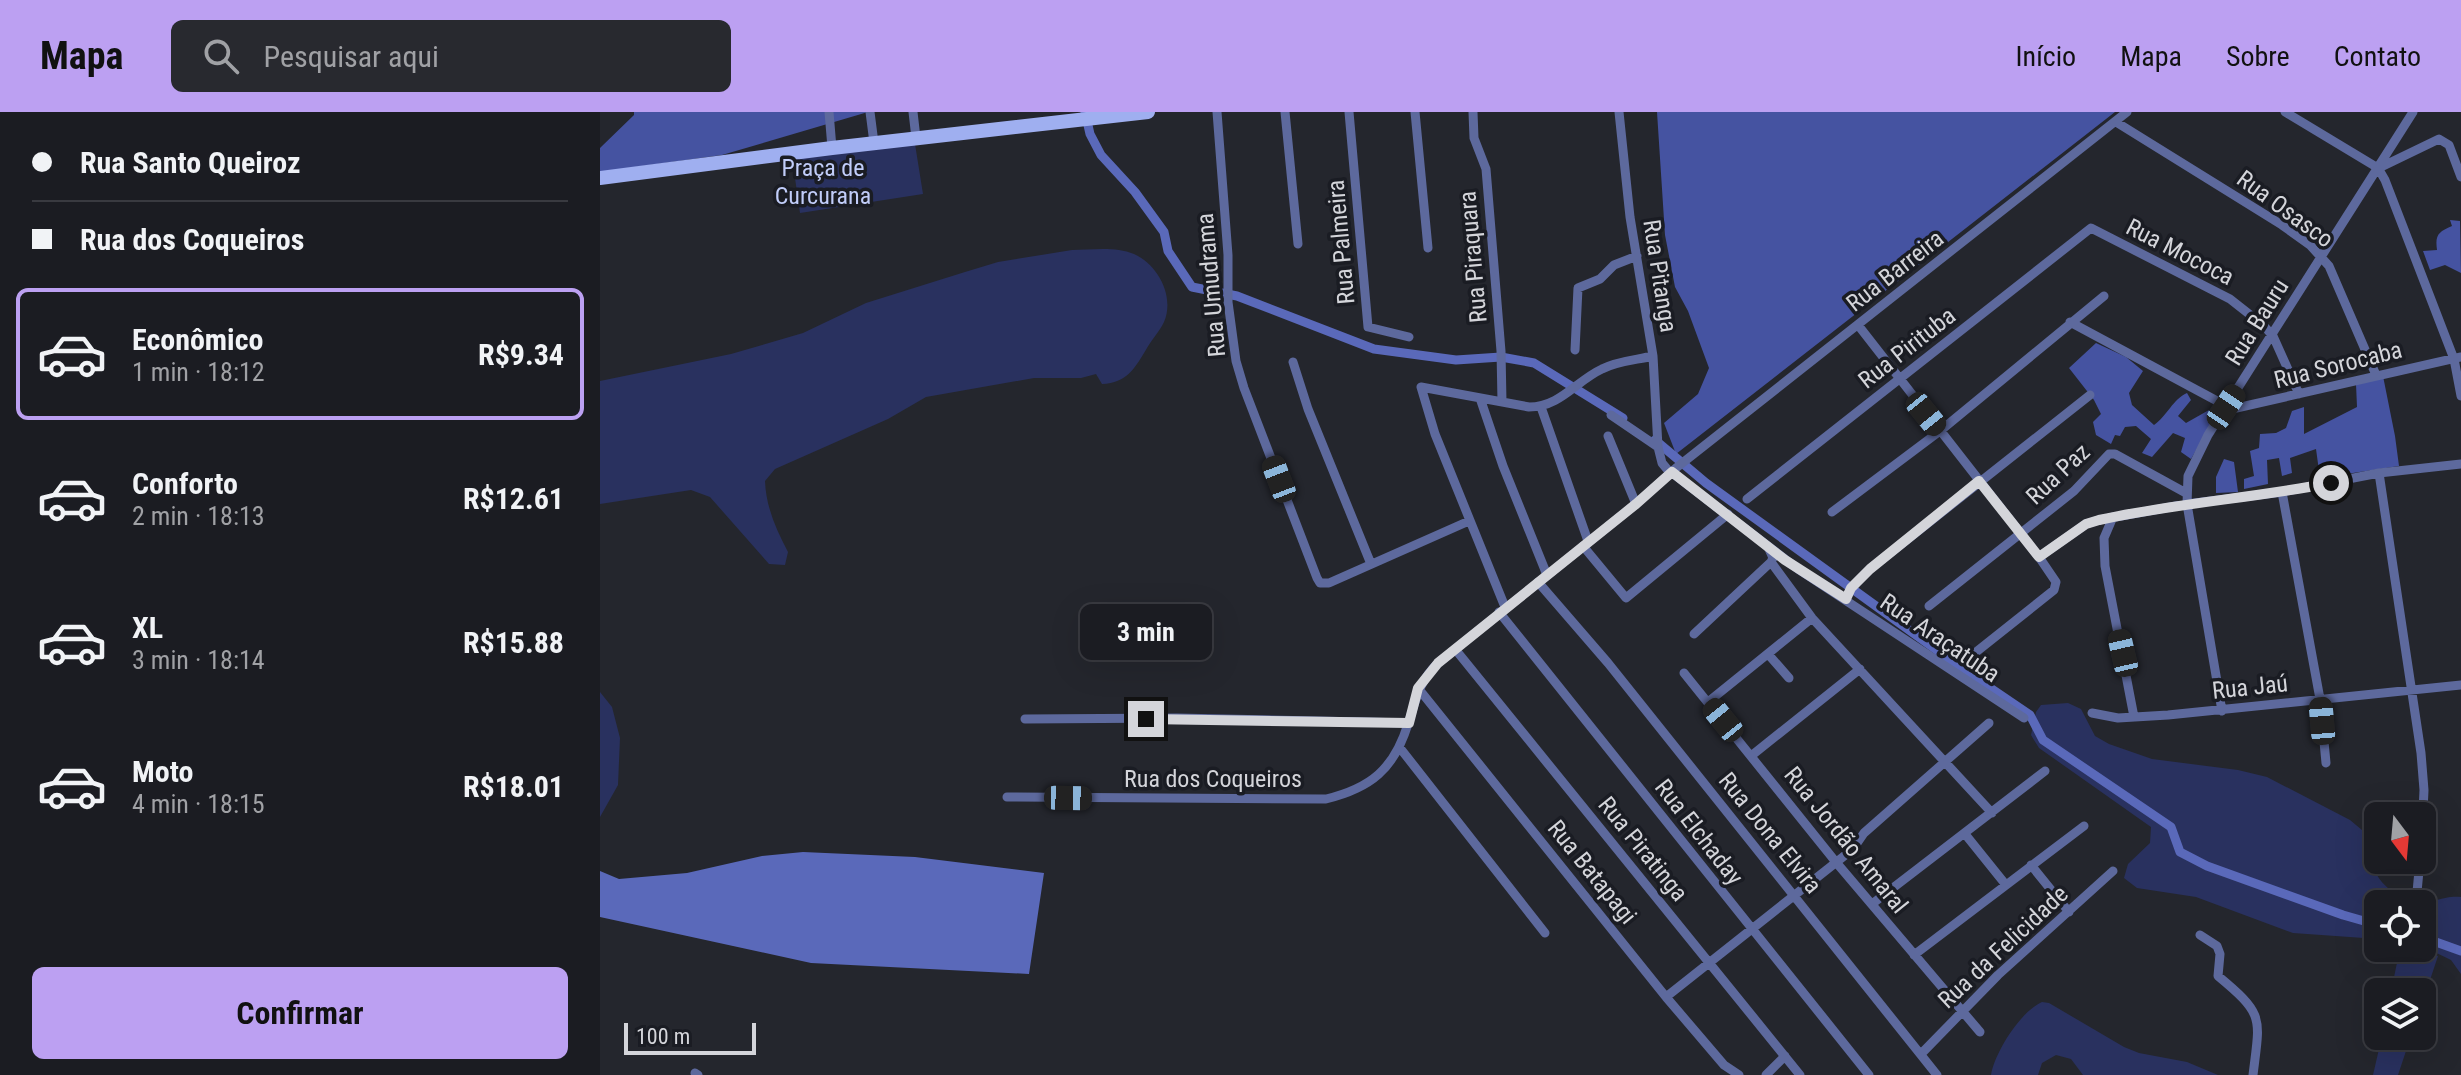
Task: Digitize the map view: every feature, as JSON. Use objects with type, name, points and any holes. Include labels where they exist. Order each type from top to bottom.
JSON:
[{"type":"main road","points":[[600,178],[1148,112]]},
{"type":"street","points":[[829,112],[832,148]]},
{"type":"street","points":[[870,112],[874,143]]},
{"type":"street","points":[[913,112],[916,138]]},
{"type":"street","name":"Rua Umudrama","points":[[1217,112],[1228,255],[1228,302],[1233,346],[1244,388],[1320,583],[1329,583],[1371,564]]},
{"type":"street","points":[[1285,112],[1298,244]]},
{"type":"street","name":"Rua Palmeira","points":[[1349,112],[1368,327],[1409,337]]},
{"type":"street","points":[[1415,112],[1428,248]]},
{"type":"street","name":"Rua Piraquara","points":[[1473,112],[1474,138],[1486,169],[1501,351],[1502,402]]},
{"type":"street","name":"Rua Pitanga","points":[[1619,112],[1630,217],[1653,356],[1658,447]]},
{"type":"street","name":"Rua Barreira","points":[[1674,470],[2127,112]]},
{"type":"street","points":[[2285,112],[2378,168],[2458,358],[2461,396]]},
{"type":"street","name":"Rua Bauru","points":[[2222,711],[2187,504],[2186,493],[2193,461],[2413,112]]},
{"type":"street","name":"Rua Osasco","points":[[2116,122],[2282,225],[2322,256],[2376,375]]},
{"type":"street","points":[[2378,168],[2439,139],[2449,145],[2461,177]]},
{"type":"street","name":"Rua Mococa","points":[[2091,228],[2230,299],[2263,325],[2273,336],[2299,394]]},
{"type":"street","name":"Rua Pirituba","points":[[1747,499],[2091,228]]},
{"type":"street","points":[[1575,350],[1578,288],[1600,279],[1614,265],[1637,256]]},
{"type":"street","points":[[1832,512],[1940,431],[2104,296]]},
{"type":"street","points":[[2070,322],[2226,407]]},
{"type":"street","points":[[1858,325],[2056,582],[2054,590],[1966,660]]},
{"type":"street","points":[[1547,575],[1503,466],[1480,398],[1541,407],[1604,368],[1653,356]]},
{"type":"street","name":"Rua Sorocaba","points":[[2226,407],[2241,409],[2458,358]]},
{"type":"street","points":[[1293,362],[1308,409],[1371,564],[1469,521]]},
{"type":"street","name":"Rua Elchaday","points":[[1480,398],[1421,387],[1420,391],[1502,610],[1751,930],[1869,1075]]},
{"type":"street","points":[[1846,599],[1851,588],[1870,569],[2090,395]]},
{"type":"street","points":[[1541,407],[1586,544],[1626,598],[1728,514]]},
{"type":"street","name":"Rua Araçatuba","points":[[1611,415],[1658,447],[1662,463],[1810,578],[2024,718]]},
{"type":"street","points":[[1608,436],[1636,504]]},
{"type":"street","name":"Rua Paz","points":[[1929,606],[2086,481],[2103,458],[2112,453],[2186,493]]},
{"type":"street","points":[[2039,557],[2086,524],[2113,517],[2282,492],[2379,473],[2461,464]]},
{"type":"street","points":[[1545,933],[1400,748],[1418,688],[1427,674],[1674,470]]},
{"type":"street","points":[[2379,473],[2412,691],[2423,802]]},
{"type":"street","points":[[2282,492],[2320,699],[2326,763]]},
{"type":"street","points":[[2113,517],[2104,538],[2105,566],[2134,717]]},
{"type":"street","points":[[1694,634],[1771,562],[1768,546]]},
{"type":"street","points":[[1771,562],[1812,618],[1992,813]]},
{"type":"street","name":"Rua Dona Elvira","points":[[1538,582],[1608,663],[1937,1075]]},
{"type":"street","points":[[1708,702],[1812,618]]},
{"type":"street","name":"Rua Piratinga","points":[[1455,649],[1800,1075]]},
{"type":"street","points":[[1768,654],[1789,678]]},
{"type":"street","points":[[1751,756],[1860,669]]},
{"type":"street","name":"Rua Jordão Amaral","points":[[1684,673],[1835,861],[1980,1032]]},
{"type":"street","name":"Rua Jaú","points":[[2092,713],[2134,717],[2222,711],[2461,685]]},
{"type":"street","name":"Rua Batapagi","points":[[1418,688],[1666,997],[1724,1065],[1739,1075]]},
{"type":"street","points":[[1025,719],[1177,718],[1409,723]]},
{"type":"street","points":[[1666,997],[1853,849],[1864,833],[1989,723]]},
{"type":"street","name":"Rua dos Coqueiros","points":[[1007,797],[1326,799],[1351,793],[1366,784],[1385,769],[1400,748]]},
{"type":"street","points":[[1872,904],[2045,771]]},
{"type":"street","points":[[1914,955],[2084,826]]},
{"type":"street","points":[[1965,834],[2006,885]]},
{"type":"street","points":[[2031,865],[2069,912]]},
{"type":"street","name":"Rua da Felicidade","points":[[1921,1054],[1998,975],[2113,871]]},
{"type":"street","points":[[2200,935],[2217,946],[2220,954],[2218,976],[2252,1006],[2258,1035],[2253,1075]]},
{"type":"street","points":[[1766,1075],[1785,1056]]},
{"type":"green space","name":"Praça de Curcurana","points":[[915,144],[923,194],[800,213],[792,157]]},
{"type":"green space","points":[[1111,249],[1134,254],[1157,273],[1162,282],[1167,302],[1164,322],[1129,373],[1111,383],[1102,384],[1096,374],[1081,378],[1034,378],[926,397],[888,419],[775,469],[765,481],[766,491],[772,518],[788,552],[785,565],[769,564],[710,497],[691,490],[600,504],[600,381],[731,354],[803,333],[866,303],[965,272],[998,262],[1072,250]]},
{"type":"green space","points":[[600,692],[612,707],[620,738],[618,785],[600,817]]},
{"type":"green space","points":[[2068,703],[2081,709],[2095,736],[2109,744],[2152,759],[2238,770],[2267,777],[2350,820],[2364,832],[2364,874],[2376,874],[2391,890],[2364,890],[2364,938],[2293,933],[2196,897],[2137,888],[2124,878],[2128,864],[2150,843],[2151,827],[2039,748],[2031,735],[2036,712],[2041,705]]},
{"type":"green space","points":[[2461,897],[2461,974],[2451,960],[2436,953],[2436,899]]},
{"type":"green space","points":[[2397,962],[2436,962],[2431,978],[2394,978]]},
{"type":"green space","points":[[2042,1002],[2049,1003],[2124,1047],[2187,1062],[2218,1075],[2083,1075],[2071,1059],[2056,1055],[2042,1063],[2038,1075],[1991,1075],[2010,1034],[2025,1014]]},
{"type":"green space","points":[[2379,1050],[2406,1050],[2398,1075],[2373,1075]]},
{"type":"shaded area","points":[[634,112],[868,112],[722,155],[600,172],[600,148]]},
{"type":"shaded area","points":[[1657,112],[2115,112],[1676,454],[1664,423],[1698,394],[1709,368],[1688,311],[1675,287],[1665,235]]},
{"type":"shaded area","points":[[2450,220],[2460,221],[2461,273],[2445,265],[2430,270],[2423,251],[2437,250],[2437,237],[2452,226]]},
{"type":"shaded area","points":[[2096,343],[2126,357],[2143,371],[2129,393],[2132,405],[2154,425],[2187,393],[2191,400],[2178,416],[2186,423],[2209,410],[2217,414],[2191,459],[2181,452],[2185,438],[2173,433],[2152,457],[2142,453],[2151,439],[2136,426],[2125,427],[2120,436],[2115,435],[2111,444],[2096,435],[2093,422],[2101,414],[2069,368]]},
{"type":"shaded area","points":[[2383,376],[2399,466],[2320,478],[2316,449],[2290,458],[2292,473],[2282,476],[2279,458],[2267,460],[2268,484],[2244,489],[2244,479],[2254,476],[2250,451],[2259,448],[2260,434],[2276,433],[2286,428],[2292,411],[2304,407],[2304,434],[2357,407],[2356,384]]},
{"type":"shaded area","points":[[2224,459],[2234,462],[2238,492],[2216,493],[2216,477]]},
{"type":"shaded area","points":[[803,852],[915,857],[1044,873],[1029,974],[811,963],[600,917],[600,871],[619,879],[687,873],[762,856]]},
{"type":"waterway","points":[[1085,112],[1090,134],[1101,155],[1135,192],[1164,232],[1168,251],[1192,287],[1237,296],[1374,349],[1456,360],[1501,357],[1534,363],[1623,418]]},
{"type":"waterway","points":[[1655,440],[1706,483],[2030,715],[2043,740],[2171,827],[2180,852],[2207,866],[2364,921]]},
{"type":"waterway","points":[[2436,942],[2461,951]]},
{"type":"route","points":[[1146,719],[1409,723],[1418,688],[1438,663],[1672,472],[1785,560],[1846,599],[1851,588],[1870,569],[1979,481],[2039,557],[2086,524],[2099,520],[2331,483]]}]
